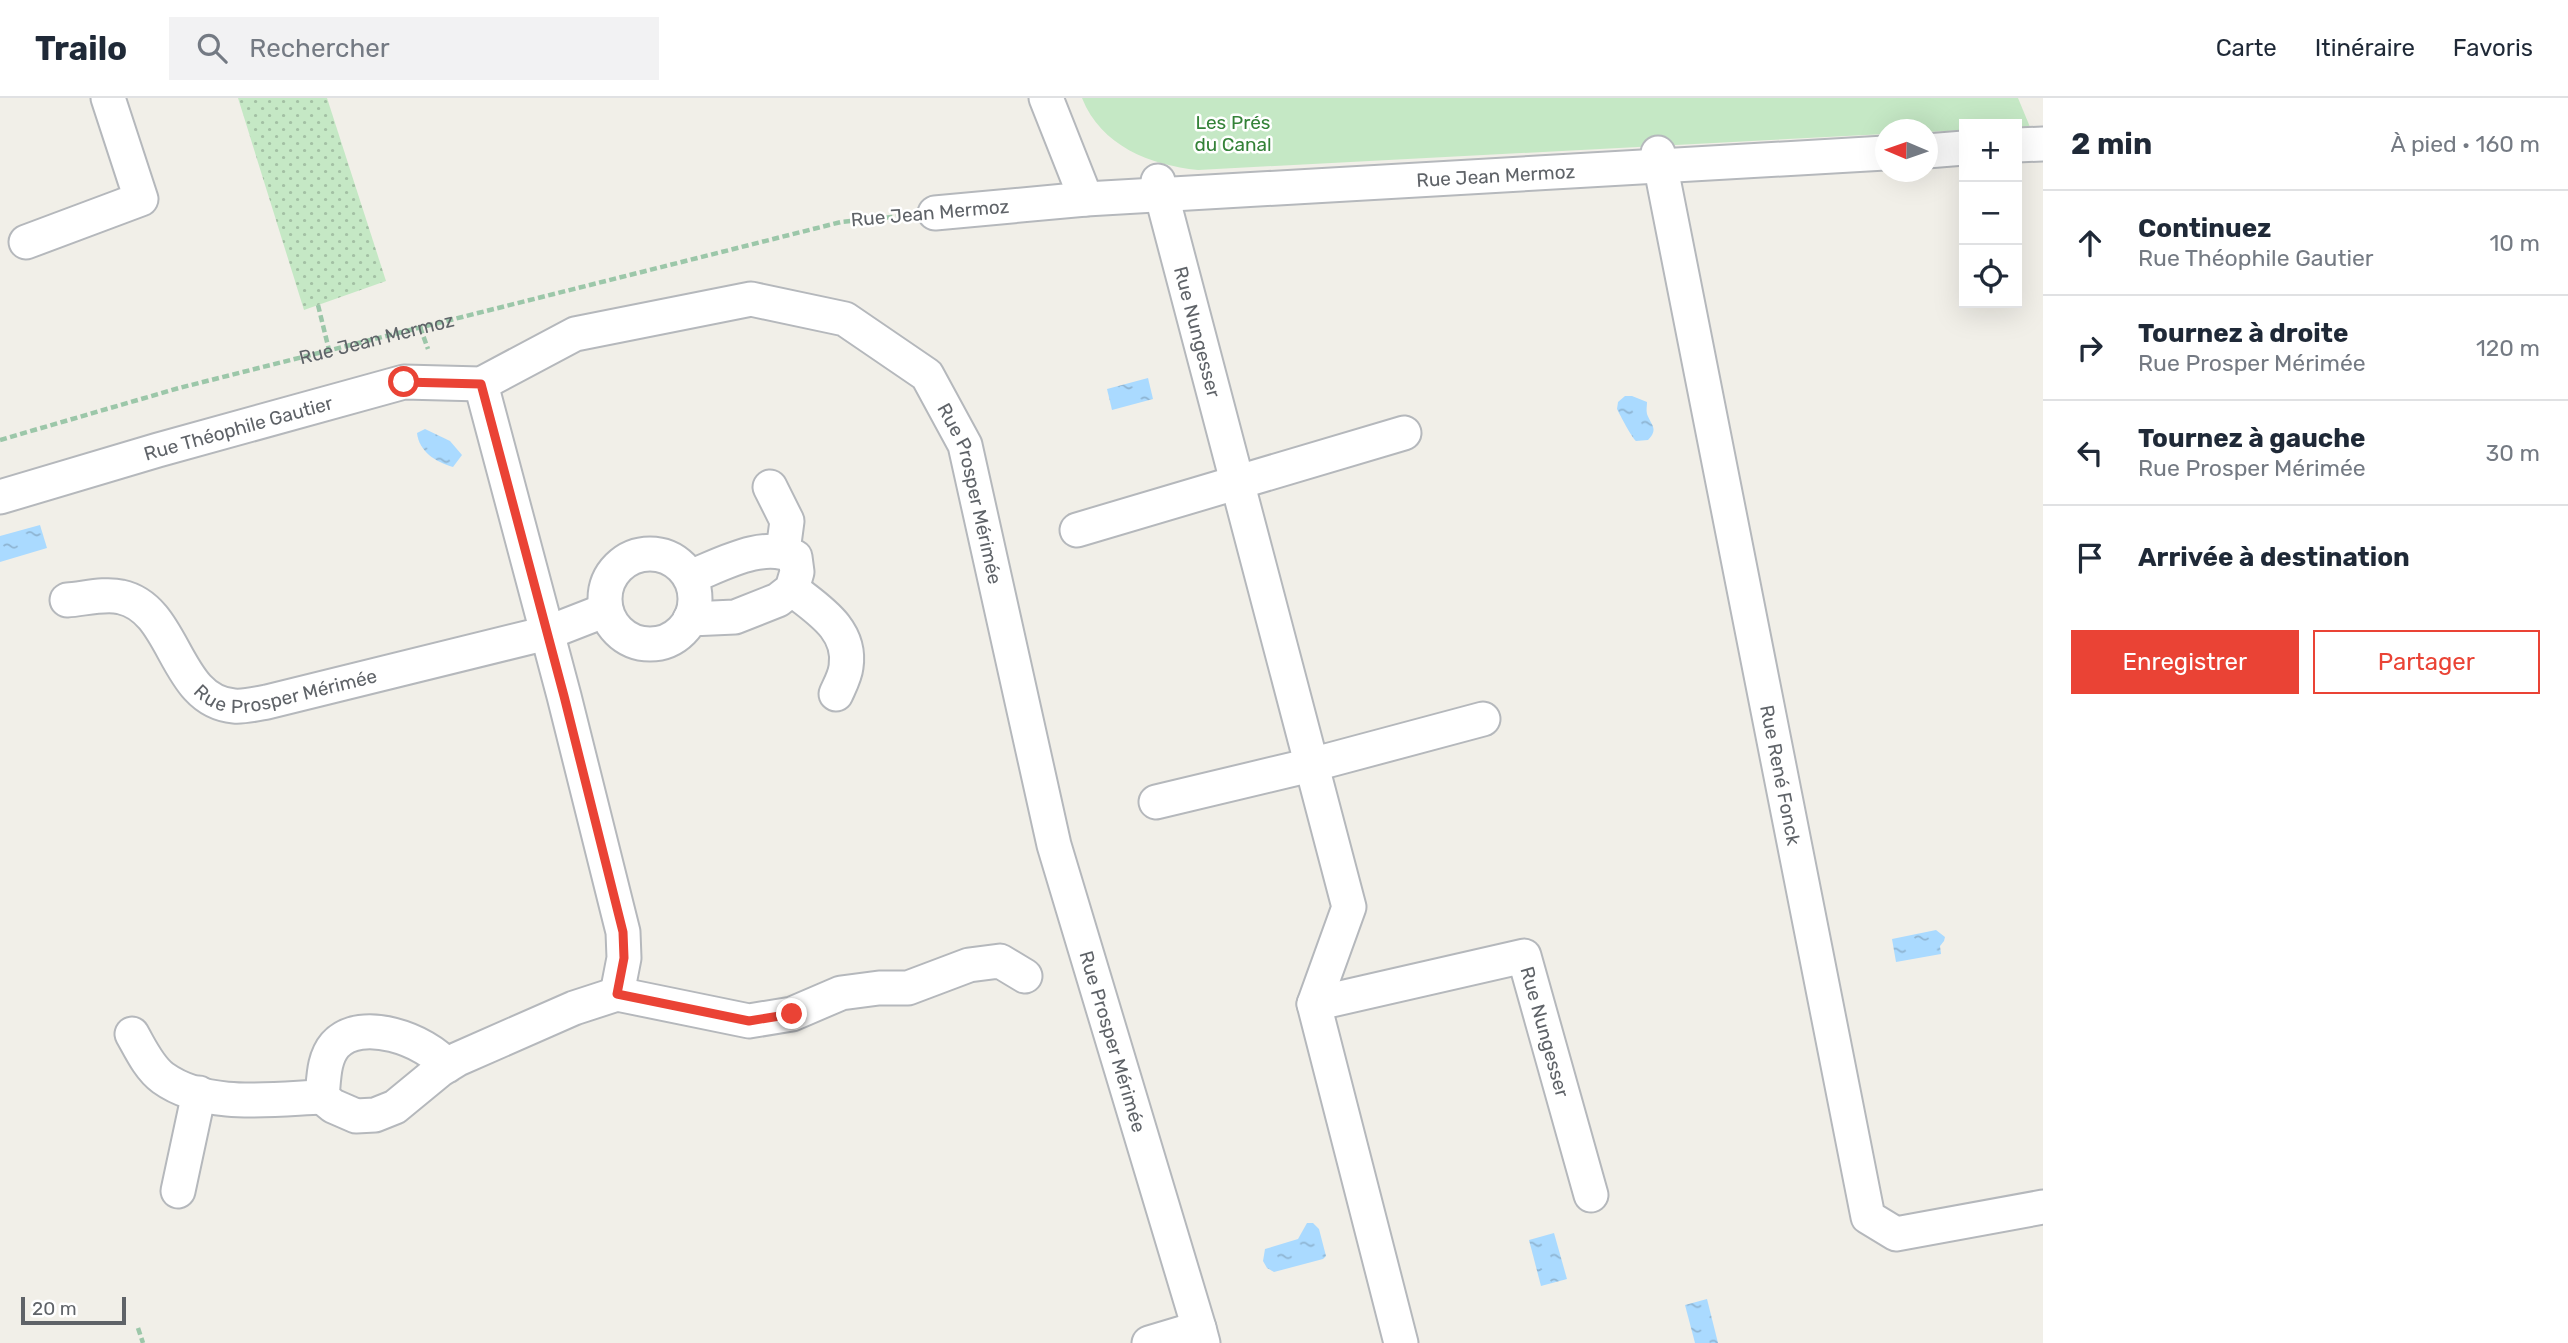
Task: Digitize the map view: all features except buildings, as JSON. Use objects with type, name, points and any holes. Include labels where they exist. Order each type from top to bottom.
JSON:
[{"type":"street","points":[[26,242],[141,199],[108,98]]},
{"type":"street","points":[[1046,98],[1086,199]]},
{"type":"street","points":[[2022,145],[2043,144]]},
{"type":"street","points":[[1938,150],[1959,148]]},
{"type":"street","name":"Rue Jean Mermoz","points":[[935,213],[1086,199],[1159,188],[1659,160],[1875,153]]},
{"type":"street","name":"Rue René Fonck","points":[[1659,160],[1868,1217],[1896,1234],[2043,1207]]},
{"type":"street","name":"Rue Nungesser","points":[[1159,188],[1349,907],[1314,1004]]},
{"type":"street","name":"Rue Prosper Mérimée","points":[[481,384],[575,334],[751,299],[845,318],[927,375],[965,445],[1054,845],[1201,1336]]},
{"type":"street","name":"Rue Théophile Gautier","points":[[0,497],[404,382],[481,384]]},
{"type":"street","points":[[481,384],[623,932],[624,958],[617,994]]},
{"type":"street","points":[[1077,530],[1404,433]]},
{"type":"street","points":[[770,488],[788,521],[783,551]]},
{"type":"street","points":[[690,577],[752,554],[783,551],[795,557],[797,572],[792,589],[778,600],[735,617],[690,619]]},
{"type":"street","points":[[640,554],[668,557],[681,565],[690,577],[695,605],[681,632],[668,640],[653,644],[638,643],[624,636],[612,624],[606,610],[608,582],[615,569],[626,560],[640,554]]},
{"type":"street","points":[[792,589],[827,616],[837,627],[846,646],[846,668],[836,694]]},
{"type":"street","name":"Rue Prosper Mérimée","points":[[67,600],[120,596],[142,606],[167,635],[181,664],[199,687],[216,701],[234,706],[267,702],[547,633],[606,610]]},
{"type":"street","points":[[1156,802],[1311,765],[1483,719]]},
{"type":"street","name":"Rue Nungesser","points":[[1314,1004],[1524,956],[1591,1195]]},
{"type":"street","points":[[132,1034],[146,1058],[162,1077],[199,1093],[239,1101],[322,1097],[333,1106],[356,1116],[375,1115],[395,1107],[447,1066],[574,1009],[617,994],[749,1021],[792,1014],[841,993],[879,988],[908,988],[969,965],[1000,961],[1025,976]]},
{"type":"street","points":[[1314,1004],[1401,1343]]},
{"type":"street","points":[[322,1097],[327,1058],[335,1045],[351,1034],[392,1034],[416,1044],[440,1058],[447,1066]]},
{"type":"street","points":[[178,1191],[199,1093]]},
{"type":"street","points":[[1149,1343],[1201,1336]]},
{"type":"path","name":"Rue Jean Mermoz","points":[[0,440],[179,388],[841,222],[935,213]]},
{"type":"path","points":[[318,305],[329,351]]},
{"type":"path","points":[[138,1328],[143,1343]]},
{"type":"green space","points":[[238,98],[327,98],[386,281],[304,310]]},
{"type":"green space","name":"Les Prés du Canal","points":[[1082,98],[2018,98],[2030,127],[2022,127],[2022,119],[1959,119],[1959,130],[1938,131],[1938,119],[1875,119],[1875,135],[1198,170],[1162,163],[1129,150],[1114,141],[1090,115]]},
{"type":"water","points":[[1148,378],[1153,399],[1112,410],[1107,389]]},
{"type":"water","points":[[1625,396],[1647,402],[1647,414],[1654,430],[1648,440],[1636,441],[1617,409],[1618,402]]},
{"type":"water","points":[[425,429],[450,441],[462,455],[453,467],[434,459],[421,445],[417,433]]},
{"type":"water","points":[[40,525],[47,548],[0,562],[0,536]]},
{"type":"water","points":[[1936,930],[1945,937],[1940,946],[1941,954],[1896,962],[1892,939]]},
{"type":"water","points":[[1307,1223],[1313,1223],[1319,1229],[1326,1256],[1274,1272],[1267,1268],[1263,1261],[1265,1249],[1298,1239]]},
{"type":"water","points":[[1554,1233],[1567,1279],[1541,1286],[1529,1240]]},
{"type":"water","points":[[1707,1299],[1718,1343],[1695,1343],[1685,1305]]},
{"type":"route","points":[[404,382],[481,384],[623,932],[624,958],[617,994],[749,1021],[792,1014]]}]
